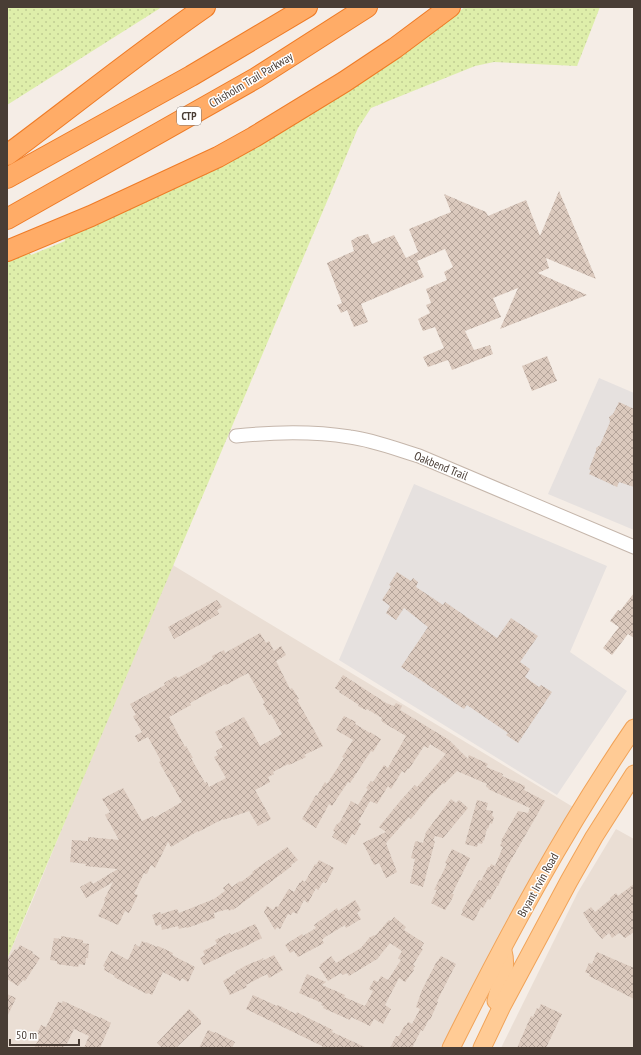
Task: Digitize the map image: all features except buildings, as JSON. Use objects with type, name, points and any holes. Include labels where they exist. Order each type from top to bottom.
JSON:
[{"type":"highway","points":[[7,155],[205,7]]},
{"type":"highway","points":[[7,178],[190,76],[307,7]]},
{"type":"highway","name":"Chisholm Trail Parkway","points":[[7,219],[256,78],[367,7]]},
{"type":"highway","points":[[7,251],[106,209],[218,157],[254,137],[344,82],[389,52],[450,7]]},
{"type":"main road","name":"Bryant Irvin Road","points":[[452,1048],[524,909],[574,820],[607,767],[634,728]]},
{"type":"main road","points":[[607,767],[631,778]]},
{"type":"main road","name":"Bryant Irvin Road","points":[[482,1048],[516,980],[569,881],[631,778]]},
{"type":"main road","points":[[516,980],[514,974],[513,952],[524,924],[524,909]]},
{"type":"main road","points":[[496,1019],[495,1004],[505,969],[503,950]]},
{"type":"street","name":"Oakbend Trail","points":[[236,436],[280,432],[308,433],[351,437],[384,445],[440,465],[634,546]]},
{"type":"shaded area","points":[[599,378],[634,393],[634,530],[548,494]]},
{"type":"shaded area","points":[[414,484],[607,566],[570,652],[627,691],[557,795],[339,660]]},
{"type":"shaded area","points":[[171,564],[573,807],[440,1048],[7,1048],[7,959]]},
{"type":"shaded area","points":[[616,829],[634,839],[634,1048],[501,1048],[578,892]]},
{"type":"green space","points":[[7,7],[162,7],[7,105]]},
{"type":"green space","points":[[465,7],[600,7],[577,66],[494,62],[475,66],[371,108],[358,128],[7,959],[7,259],[29,252],[31,255],[65,241],[64,238],[457,13]]}]
